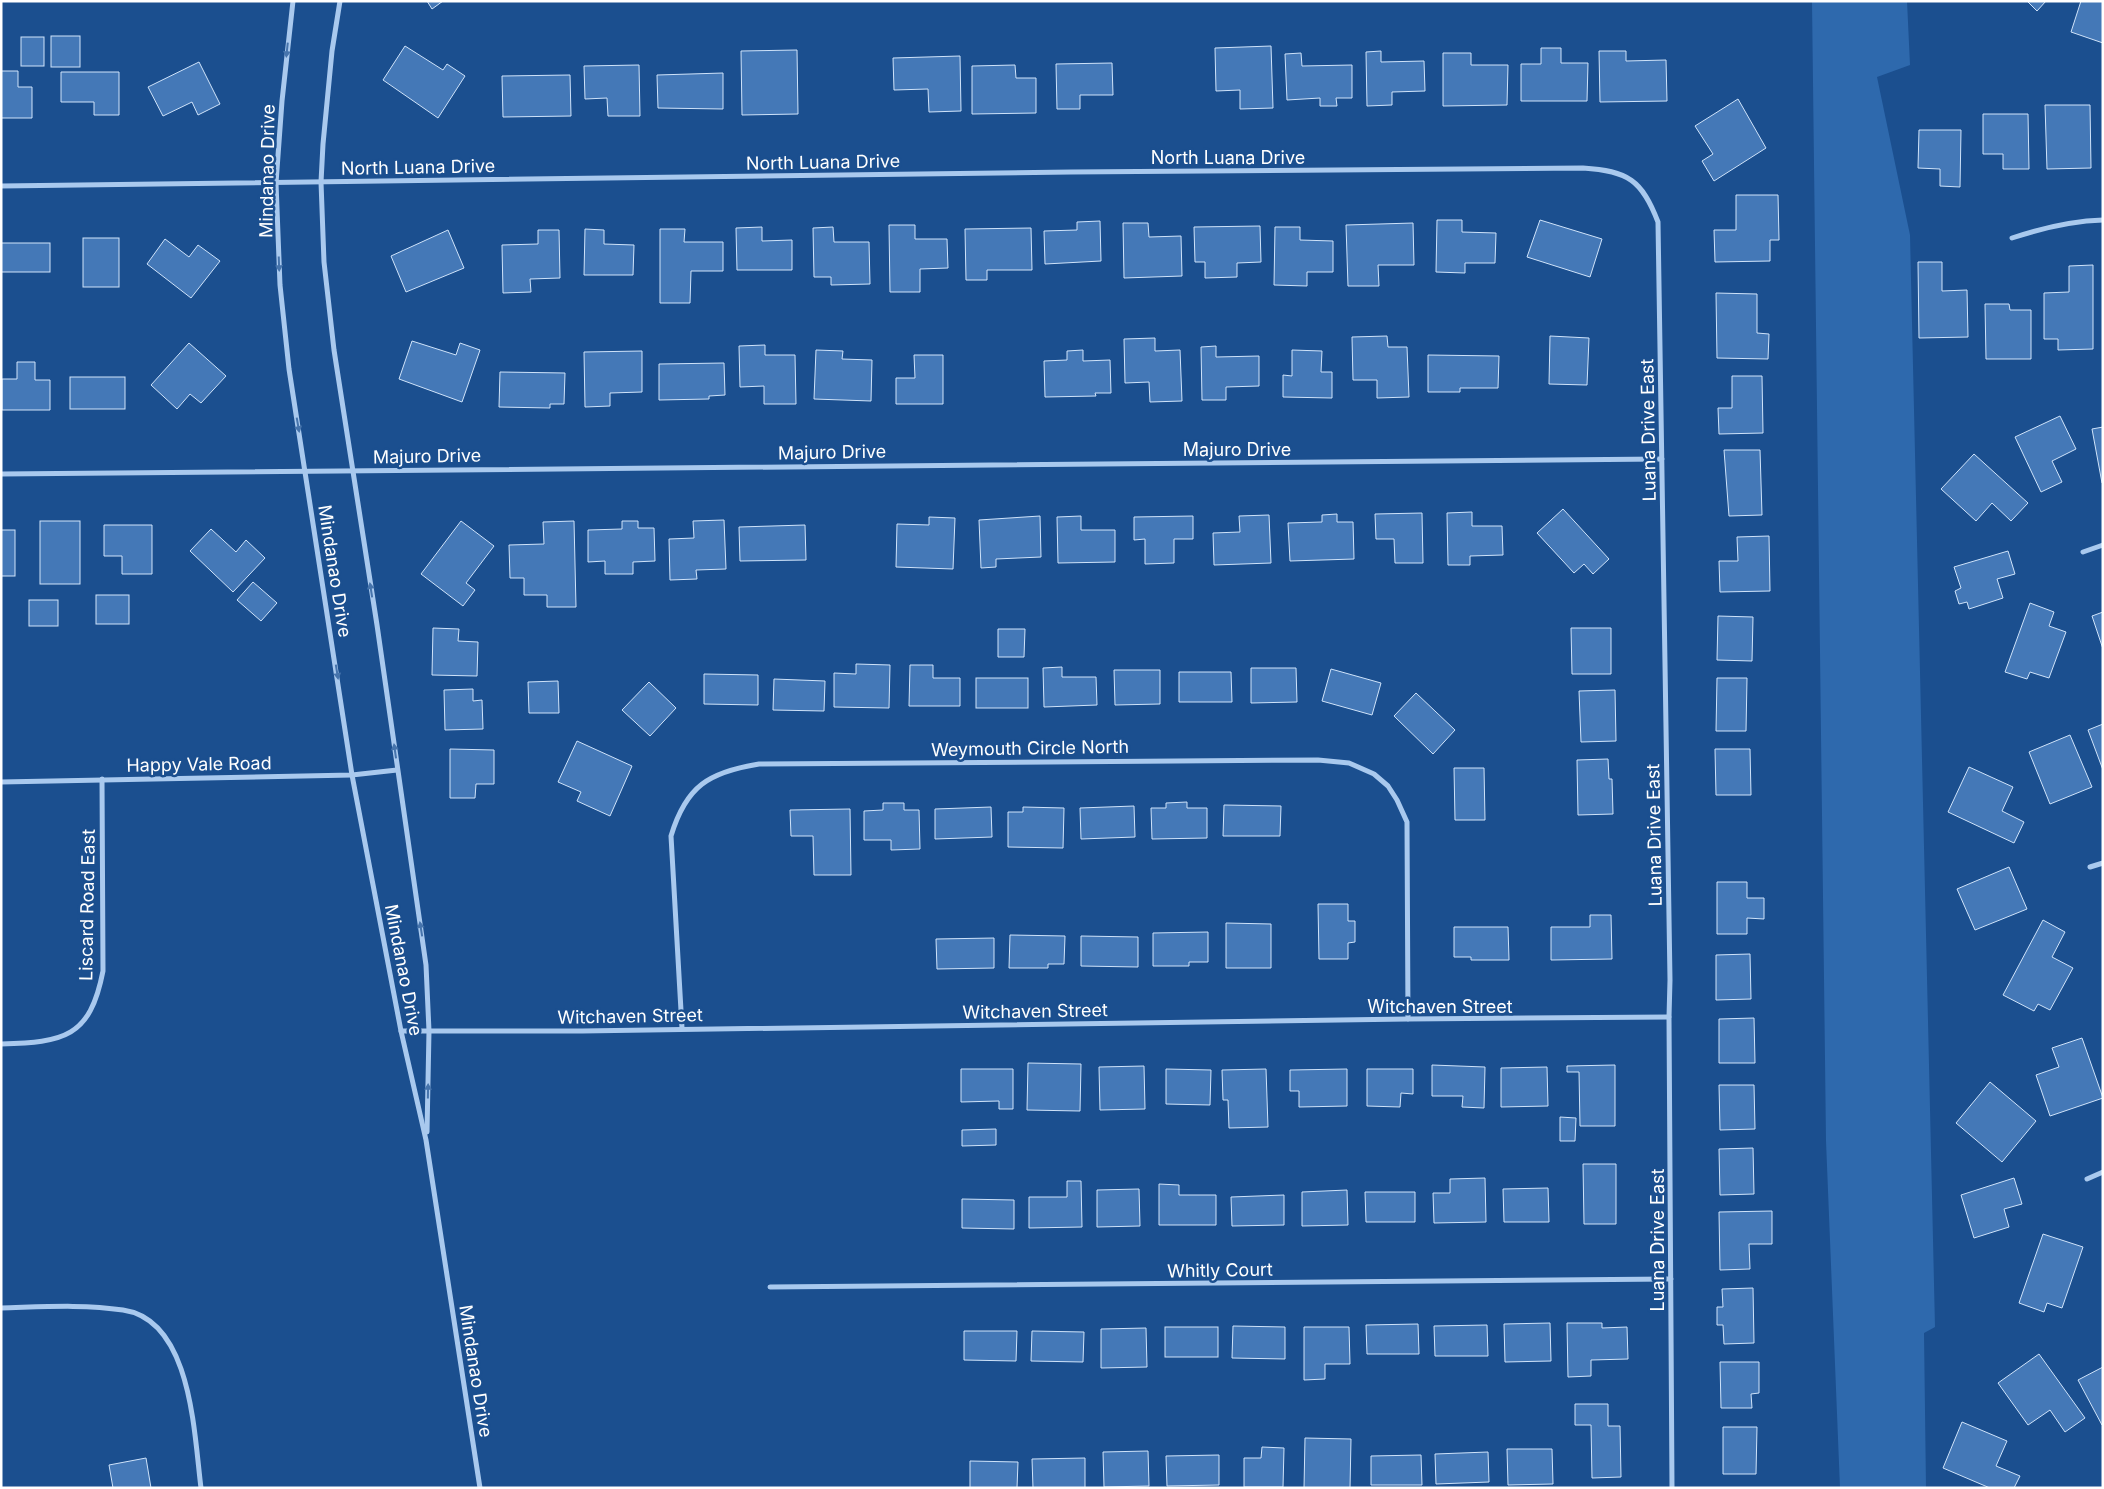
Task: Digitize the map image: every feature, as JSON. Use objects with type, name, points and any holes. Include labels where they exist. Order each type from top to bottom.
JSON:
[{"type":"street","name":"Mindanao Drive","points":[[293,1],[282,101],[276,183],[280,285],[289,369],[352,775],[401,1031],[426,1140],[480,1488]]},
{"type":"street","name":"Mindanao Drive","points":[[340,1],[326,107],[321,182],[324,262],[328,306],[426,965],[429,1031],[426,1140]]},
{"type":"street","name":"North Luana Drive","points":[[1,186],[1583,168],[1613,170],[1641,186]]},
{"type":"street","name":"Luana Drive East","points":[[1641,186],[1651,203],[1658,222],[1670,980],[1672,1488]]},
{"type":"street","points":[[2012,238],[2044,227],[2080,221],[2103,220]]},
{"type":"street","name":"Majuro Drive","points":[[1,474],[1662,459]]},
{"type":"street","points":[[2083,552],[2103,545]]},
{"type":"street","name":"Weymouth Circle North","points":[[682,1028],[671,836],[678,812],[694,790],[713,776],[738,767],[759,764],[1202,759],[1318,760],[1349,763],[1374,774],[1388,786],[1397,800],[1406,822],[1408,1018]]},
{"type":"street","name":"Happy Vale Road","points":[[1,782],[352,775],[397,770]]},
{"type":"street","name":"Liscard Road East","points":[[1,1044],[37,1043],[58,1039],[80,1026],[92,1011],[98,995],[103,971],[102,779]]},
{"type":"street","points":[[2090,868],[2103,862]]},
{"type":"street","name":"Witchaven Street","points":[[401,1031],[1408,1018],[1669,1017]]},
{"type":"street","points":[[2087,1179],[2103,1172]]},
{"type":"street","name":"Whitly Court","points":[[770,1287],[1671,1279]]},
{"type":"street","points":[[1,1308],[80,1307],[124,1310],[142,1316],[164,1334],[176,1351],[184,1377],[201,1488]]},
{"type":"shaded area","points":[[1812,1],[1907,1],[1910,65],[1877,77],[1910,235],[1935,1327],[1924,1333],[1926,1488],[1840,1488],[1826,1141]]},
{"type":"building","points":[[427,1],[443,1],[432,9]]},
{"type":"building","points":[[2027,1],[2046,1],[2037,11]]},
{"type":"building","points":[[2081,1],[2103,1],[2103,43],[2071,32]]},
{"type":"building","points":[[51,36],[80,36],[80,67],[51,67]]},
{"type":"building","points":[[21,37],[44,37],[44,66],[21,66]]},
{"type":"building","points":[[405,46],[443,70],[447,64],[465,76],[438,118],[383,80]]},
{"type":"building","points":[[1271,46],[1273,108],[1240,109],[1240,90],[1216,91],[1215,48]]},
{"type":"building","points":[[1541,48],[1561,48],[1561,63],[1588,63],[1587,101],[1521,101],[1521,64],[1541,64]]},
{"type":"building","points":[[797,50],[798,114],[742,115],[741,51]]},
{"type":"building","points":[[1381,51],[1381,62],[1424,61],[1425,91],[1392,92],[1392,105],[1367,106],[1366,52]]},
{"type":"building","points":[[1599,51],[1626,51],[1626,61],[1666,60],[1667,101],[1600,102]]},
{"type":"building","points":[[1301,53],[1302,66],[1352,65],[1352,98],[1336,98],[1337,106],[1320,106],[1320,98],[1287,100],[1285,54]]},
{"type":"building","points":[[1443,53],[1471,53],[1471,65],[1508,65],[1507,105],[1443,106]]},
{"type":"building","points":[[960,56],[961,111],[929,112],[928,89],[894,90],[893,58]]},
{"type":"building","points":[[199,62],[220,104],[198,115],[192,102],[163,116],[148,87]]},
{"type":"building","points":[[1112,63],[1113,95],[1080,95],[1080,109],[1057,109],[1056,64]]},
{"type":"building","points":[[639,65],[640,116],[608,116],[607,98],[585,99],[584,66]]},
{"type":"building","points":[[1015,65],[1016,78],[1036,78],[1036,113],[972,114],[972,66]]},
{"type":"building","points":[[1,71],[18,71],[18,87],[32,87],[32,118],[1,118]]},
{"type":"building","points":[[61,72],[119,72],[119,115],[94,115],[94,102],[61,102]]},
{"type":"building","points":[[723,73],[723,109],[658,108],[657,75]]},
{"type":"building","points":[[570,75],[571,116],[503,117],[502,76]]},
{"type":"building","points":[[1738,99],[1766,148],[1714,181],[1702,161],[1713,154],[1695,126]]},
{"type":"building","points":[[2045,105],[2090,105],[2091,168],[2047,169]]},
{"type":"building","points":[[1983,114],[2028,114],[2029,169],[2003,169],[2003,154],[1983,154]]},
{"type":"building","points":[[1919,130],[1961,130],[1960,187],[1940,186],[1940,169],[1918,168]]},
{"type":"building","points":[[1736,195],[1778,195],[1779,240],[1770,240],[1770,261],[1715,262],[1714,230],[1736,230]]},
{"type":"building","points":[[1437,220],[1462,220],[1462,232],[1496,233],[1495,263],[1465,263],[1465,273],[1436,272]]},
{"type":"building","points":[[1540,220],[1602,239],[1590,277],[1527,257]]},
{"type":"building","points":[[1100,221],[1101,261],[1045,264],[1044,231],[1077,230],[1077,222]]},
{"type":"building","points":[[1123,223],[1148,223],[1149,237],[1181,236],[1182,276],[1124,278]]},
{"type":"building","points":[[1413,223],[1414,265],[1378,265],[1379,286],[1348,286],[1346,225]]},
{"type":"building","points":[[889,225],[915,225],[915,239],[947,239],[948,268],[920,269],[920,292],[890,292]]},
{"type":"building","points":[[1260,226],[1261,262],[1237,263],[1237,277],[1205,278],[1205,262],[1195,262],[1194,227]]},
{"type":"building","points":[[762,227],[762,241],[792,240],[792,270],[737,270],[736,228]]},
{"type":"building","points":[[833,227],[834,242],[869,242],[870,284],[831,285],[831,277],[814,277],[813,228]]},
{"type":"building","points":[[1275,227],[1300,227],[1300,240],[1333,241],[1333,272],[1307,272],[1307,286],[1274,285]]},
{"type":"building","points":[[1031,228],[1032,270],[987,270],[987,280],[966,280],[965,229]]},
{"type":"building","points":[[585,229],[604,230],[604,244],[634,245],[633,275],[584,275]]},
{"type":"building","points":[[660,229],[685,229],[684,242],[723,242],[723,271],[691,271],[690,303],[660,303]]},
{"type":"building","points":[[448,230],[464,268],[406,292],[391,256]]},
{"type":"building","points":[[538,230],[559,230],[560,278],[530,279],[531,292],[503,293],[502,245],[538,244]]},
{"type":"building","points":[[83,238],[119,238],[119,287],[83,287]]},
{"type":"building","points":[[165,239],[189,257],[198,245],[220,261],[191,298],[147,264]]},
{"type":"building","points":[[1,243],[50,243],[50,272],[1,272]]},
{"type":"building","points":[[1918,262],[1942,262],[1942,291],[1967,290],[1968,337],[1919,338]]},
{"type":"building","points":[[2093,265],[2093,349],[2058,350],[2058,339],[2044,339],[2044,293],[2069,292],[2069,266]]},
{"type":"building","points":[[1716,293],[1757,294],[1757,333],[1769,334],[1768,359],[1717,358]]},
{"type":"building","points":[[1985,304],[2009,304],[2010,310],[2031,310],[2031,359],[1986,359]]},
{"type":"building","points":[[1387,336],[1388,347],[1407,347],[1409,397],[1377,398],[1377,380],[1353,380],[1352,337]]},
{"type":"building","points":[[1550,336],[1589,338],[1587,385],[1549,384]]},
{"type":"building","points":[[1155,338],[1155,351],[1180,350],[1182,401],[1150,402],[1149,382],[1125,383],[1124,339]]},
{"type":"building","points":[[412,341],[456,355],[460,343],[480,350],[462,402],[399,379]]},
{"type":"building","points":[[189,343],[226,376],[201,403],[190,394],[177,409],[151,385]]},
{"type":"building","points":[[765,345],[765,355],[795,355],[796,404],[764,404],[764,386],[740,387],[739,346]]},
{"type":"building","points":[[1216,346],[1216,357],[1259,356],[1259,386],[1226,387],[1226,400],[1202,400],[1201,347]]},
{"type":"building","points":[[816,350],[843,351],[842,359],[872,360],[871,401],[814,399]]},
{"type":"building","points":[[1083,350],[1083,361],[1110,360],[1111,393],[1095,393],[1096,396],[1045,397],[1044,361],[1067,360],[1067,351]]},
{"type":"building","points":[[1292,350],[1322,351],[1321,372],[1332,372],[1332,398],[1283,397],[1283,375],[1292,376]]},
{"type":"building","points":[[642,351],[642,392],[610,393],[610,406],[585,407],[584,352]]},
{"type":"building","points":[[914,355],[943,355],[943,404],[896,404],[896,378],[915,378]]},
{"type":"building","points":[[1428,355],[1499,356],[1498,388],[1460,388],[1460,392],[1428,392]]},
{"type":"building","points":[[17,362],[35,362],[35,380],[50,380],[50,410],[2,410],[2,379],[17,379]]},
{"type":"building","points":[[724,363],[725,395],[709,396],[709,399],[659,400],[659,364]]},
{"type":"building","points":[[500,372],[565,373],[564,404],[550,404],[550,408],[499,407]]},
{"type":"building","points":[[1732,376],[1762,376],[1763,433],[1719,434],[1718,408],[1732,408]]},
{"type":"building","points":[[70,377],[125,377],[125,409],[70,409]]},
{"type":"building","points":[[2060,416],[2076,449],[2052,461],[2062,482],[2041,492],[2015,437]]},
{"type":"building","points":[[2103,427],[2103,483],[2102,483],[2092,429]]},
{"type":"building","points":[[1724,450],[1760,450],[1762,515],[1729,516]]},
{"type":"building","points":[[1974,454],[2028,503],[2011,521],[1992,503],[1976,521],[1941,489]]},
{"type":"building","points":[[1563,509],[1609,559],[1593,574],[1584,564],[1574,573],[1537,533]]},
{"type":"building","points":[[1472,512],[1472,526],[1502,526],[1503,555],[1470,556],[1470,565],[1448,565],[1447,513]]},
{"type":"building","points":[[1422,513],[1423,563],[1395,563],[1394,539],[1376,539],[1375,514]]},
{"type":"building","points":[[1337,514],[1337,522],[1353,522],[1354,559],[1290,561],[1288,523],[1322,522],[1322,515]]},
{"type":"building","points":[[1269,515],[1271,563],[1214,565],[1213,533],[1240,532],[1239,516]]},
{"type":"building","points":[[1040,516],[1041,557],[996,559],[996,567],[981,568],[979,520]]},
{"type":"building","points":[[1081,516],[1081,530],[1115,530],[1115,562],[1058,563],[1057,517]]},
{"type":"building","points":[[1193,516],[1193,539],[1174,539],[1174,563],[1145,564],[1145,539],[1134,540],[1134,517]]},
{"type":"building","points":[[929,517],[955,518],[953,569],[896,567],[897,524],[929,525]]},
{"type":"building","points":[[724,520],[726,569],[696,570],[697,579],[670,580],[669,539],[694,538],[693,521]]},
{"type":"building","points":[[40,521],[80,521],[80,584],[40,584]]},
{"type":"building","points":[[461,521],[494,546],[466,583],[475,590],[463,606],[421,574]]},
{"type":"building","points":[[574,521],[576,607],[547,607],[547,595],[524,595],[524,578],[510,578],[509,545],[544,544],[543,522]]},
{"type":"building","points":[[622,521],[638,521],[638,528],[654,528],[655,561],[633,562],[633,574],[605,574],[605,561],[588,562],[588,530],[622,529]]},
{"type":"building","points":[[104,525],[152,525],[152,574],[122,574],[122,556],[104,556]]},
{"type":"building","points":[[805,525],[806,560],[740,561],[739,527]]},
{"type":"building","points":[[211,529],[236,552],[246,540],[265,558],[233,592],[190,551]]},
{"type":"building","points":[[1,530],[15,530],[15,576],[1,576]]},
{"type":"building","points":[[1769,536],[1770,591],[1720,592],[1719,561],[1738,561],[1737,537]]},
{"type":"building","points":[[2008,551],[2015,574],[1997,579],[2003,598],[1969,609],[1967,602],[1959,604],[1955,591],[1961,588],[1954,567]]},
{"type":"building","points":[[253,582],[277,603],[261,621],[237,600]]},
{"type":"building","points":[[96,595],[129,595],[129,624],[96,624]]},
{"type":"building","points":[[29,600],[58,600],[58,626],[29,626]]},
{"type":"building","points":[[2030,603],[2054,612],[2049,626],[2066,632],[2049,678],[2030,672],[2027,679],[2005,672]]},
{"type":"building","points":[[2103,612],[2103,649],[2092,616]]},
{"type":"building","points":[[1718,616],[1753,617],[1752,661],[1717,660]]},
{"type":"building","points":[[433,628],[459,629],[458,641],[478,642],[477,676],[432,675]]},
{"type":"building","points":[[1571,628],[1611,628],[1611,674],[1572,674]]},
{"type":"building","points":[[998,629],[1025,629],[1024,657],[998,657]]},
{"type":"building","points":[[856,664],[890,665],[889,708],[834,707],[834,673],[856,674]]},
{"type":"building","points":[[910,665],[933,665],[933,678],[960,678],[960,706],[909,706]]},
{"type":"building","points":[[1062,667],[1062,677],[1096,677],[1097,705],[1044,707],[1043,668]]},
{"type":"building","points":[[1251,668],[1296,668],[1297,702],[1251,703]]},
{"type":"building","points":[[1331,669],[1381,683],[1372,715],[1322,701]]},
{"type":"building","points":[[1114,670],[1160,670],[1160,704],[1115,705]]},
{"type":"building","points":[[1179,672],[1231,672],[1232,702],[1179,702]]},
{"type":"building","points":[[704,674],[758,675],[758,705],[704,704]]},
{"type":"building","points":[[976,678],[1028,678],[1028,708],[976,708]]},
{"type":"building","points":[[1717,678],[1747,678],[1746,731],[1716,731]]},
{"type":"building","points":[[774,679],[825,681],[824,711],[773,710]]},
{"type":"building","points":[[558,681],[559,713],[529,713],[528,682]]},
{"type":"building","points":[[649,682],[676,708],[650,736],[622,710]]},
{"type":"building","points":[[473,689],[473,701],[482,700],[483,729],[445,730],[444,690]]},
{"type":"building","points":[[1615,690],[1616,741],[1581,742],[1579,691]]},
{"type":"building","points":[[1416,693],[1455,730],[1433,754],[1394,716]]},
{"type":"building","points":[[2103,724],[2103,770],[2088,730]]},
{"type":"building","points":[[2070,735],[2092,787],[2050,804],[2029,752]]},
{"type":"building","points":[[577,741],[632,766],[610,816],[577,801],[581,792],[558,782]]},
{"type":"building","points":[[450,749],[494,750],[494,784],[476,784],[475,798],[450,798]]},
{"type":"building","points":[[1715,749],[1750,749],[1751,795],[1716,795]]},
{"type":"building","points":[[1608,759],[1609,779],[1612,779],[1613,814],[1578,815],[1577,760]]},
{"type":"building","points":[[1969,767],[2013,787],[2002,811],[2024,822],[2014,843],[1948,812]]},
{"type":"building","points":[[1454,768],[1484,768],[1485,820],[1455,820]]},
{"type":"building","points":[[1187,802],[1187,808],[1207,808],[1207,838],[1152,839],[1151,808],[1166,808],[1166,803]]},
{"type":"building","points":[[883,803],[904,803],[904,810],[919,810],[920,849],[891,850],[891,840],[864,840],[864,811],[883,810]]},
{"type":"building","points":[[1224,805],[1281,806],[1280,836],[1223,836]]},
{"type":"building","points":[[1134,806],[1135,837],[1081,839],[1080,808]]},
{"type":"building","points":[[991,807],[992,837],[935,839],[935,809]]},
{"type":"building","points":[[1023,807],[1064,808],[1063,848],[1008,847],[1008,812],[1023,812]]},
{"type":"building","points":[[850,809],[851,875],[814,875],[813,836],[791,836],[790,810]]},
{"type":"building","points":[[2009,867],[2027,909],[1975,930],[1957,889]]},
{"type":"building","points":[[1717,882],[1747,882],[1747,898],[1764,898],[1764,919],[1747,918],[1747,934],[1717,934]]},
{"type":"building","points":[[1318,904],[1348,904],[1348,921],[1355,921],[1355,942],[1348,943],[1348,959],[1319,959]]},
{"type":"building","points":[[1590,915],[1611,915],[1612,959],[1551,960],[1551,927],[1590,927]]},
{"type":"building","points":[[2043,920],[2065,932],[2052,957],[2073,968],[2050,1010],[2038,1004],[2034,1011],[2003,995]]},
{"type":"building","points":[[1226,923],[1271,924],[1271,968],[1226,968]]},
{"type":"building","points":[[1454,927],[1508,927],[1509,960],[1471,960],[1471,957],[1454,957]]},
{"type":"building","points":[[1208,932],[1208,962],[1189,962],[1189,966],[1153,966],[1153,933]]},
{"type":"building","points":[[1010,935],[1065,936],[1064,964],[1048,964],[1048,968],[1009,968]]},
{"type":"building","points":[[1081,936],[1138,937],[1138,967],[1081,966]]},
{"type":"building","points":[[994,938],[994,968],[937,969],[936,939]]},
{"type":"building","points":[[1750,954],[1751,999],[1716,1000],[1716,955]]},
{"type":"building","points":[[1754,1018],[1755,1063],[1719,1063],[1719,1019]]},
{"type":"building","points":[[2082,1038],[2103,1098],[2050,1116],[2036,1075],[2059,1067],[2052,1048]]},
{"type":"building","points":[[1028,1063],[1081,1064],[1080,1111],[1027,1110]]},
{"type":"building","points":[[1432,1065],[1485,1067],[1484,1108],[1462,1107],[1463,1096],[1432,1096]]},
{"type":"building","points":[[1615,1065],[1615,1126],[1580,1126],[1579,1072],[1567,1072],[1567,1066]]},
{"type":"building","points":[[1144,1066],[1145,1109],[1100,1110],[1099,1067]]},
{"type":"building","points":[[1547,1067],[1548,1106],[1501,1107],[1501,1068]]},
{"type":"building","points":[[961,1069],[1013,1069],[1013,1109],[999,1109],[999,1101],[961,1102]]},
{"type":"building","points":[[1166,1069],[1211,1070],[1210,1105],[1166,1104]]},
{"type":"building","points":[[1266,1069],[1268,1127],[1229,1128],[1228,1100],[1223,1100],[1222,1070]]},
{"type":"building","points":[[1347,1069],[1347,1106],[1299,1107],[1299,1091],[1290,1091],[1290,1070]]},
{"type":"building","points":[[1367,1069],[1413,1069],[1413,1094],[1401,1093],[1400,1107],[1367,1106]]},
{"type":"building","points":[[1990,1082],[2036,1121],[2002,1162],[1956,1123]]},
{"type":"building","points":[[1719,1085],[1754,1085],[1755,1129],[1720,1130]]},
{"type":"building","points":[[1560,1117],[1576,1118],[1575,1141],[1560,1141]]},
{"type":"building","points":[[996,1129],[996,1145],[962,1146],[962,1130]]},
{"type":"building","points":[[1753,1148],[1754,1194],[1720,1195],[1719,1149]]},
{"type":"building","points":[[1583,1164],[1616,1164],[1616,1224],[1584,1224]]},
{"type":"building","points":[[1485,1178],[1486,1222],[1434,1223],[1433,1193],[1450,1193],[1450,1179]]},
{"type":"building","points":[[2014,1178],[2022,1204],[2004,1209],[2009,1227],[1974,1238],[1961,1195]]},
{"type":"building","points":[[1067,1181],[1081,1181],[1082,1227],[1029,1228],[1029,1197],[1067,1197]]},
{"type":"building","points":[[1159,1184],[1179,1185],[1179,1195],[1216,1195],[1216,1225],[1159,1225]]},
{"type":"building","points":[[1548,1188],[1549,1222],[1504,1222],[1503,1189]]},
{"type":"building","points":[[1139,1189],[1140,1226],[1097,1227],[1097,1190]]},
{"type":"building","points":[[1347,1190],[1348,1225],[1302,1226],[1302,1192]]},
{"type":"building","points":[[1365,1192],[1415,1192],[1415,1222],[1366,1222]]},
{"type":"building","points":[[1284,1195],[1284,1225],[1232,1226],[1231,1197]]},
{"type":"building","points":[[962,1199],[1014,1200],[1014,1229],[962,1228]]},
{"type":"building","points":[[1772,1211],[1772,1244],[1749,1244],[1750,1269],[1720,1270],[1719,1212]]},
{"type":"building","points":[[2043,1234],[2083,1247],[2062,1308],[2047,1303],[2044,1312],[2019,1303]]},
{"type":"building","points":[[1753,1288],[1754,1343],[1724,1344],[1723,1325],[1717,1325],[1717,1307],[1723,1307],[1722,1289]]},
{"type":"building","points":[[1550,1323],[1551,1361],[1505,1362],[1504,1324]]},
{"type":"building","points":[[1567,1323],[1602,1323],[1602,1328],[1627,1327],[1628,1359],[1591,1360],[1591,1376],[1568,1377]]},
{"type":"building","points":[[1418,1324],[1419,1354],[1367,1354],[1366,1325]]},
{"type":"building","points":[[1487,1325],[1488,1356],[1435,1356],[1434,1326]]},
{"type":"building","points":[[1233,1326],[1285,1327],[1285,1359],[1232,1358]]},
{"type":"building","points":[[1165,1327],[1218,1327],[1218,1357],[1165,1357]]},
{"type":"building","points":[[1304,1327],[1349,1327],[1350,1364],[1325,1364],[1325,1379],[1304,1380]]},
{"type":"building","points":[[1146,1328],[1147,1367],[1101,1368],[1101,1329]]},
{"type":"building","points":[[964,1331],[1017,1331],[1016,1361],[964,1360]]},
{"type":"building","points":[[1032,1331],[1084,1332],[1083,1362],[1031,1361]]},
{"type":"building","points":[[2039,1354],[2085,1418],[2065,1432],[2050,1410],[2028,1425],[1998,1383]]},
{"type":"building","points":[[1720,1362],[1759,1362],[1759,1393],[1751,1394],[1752,1408],[1721,1408]]},
{"type":"building","points":[[2103,1367],[2103,1424],[2102,1425],[2078,1380]]},
{"type":"building","points":[[1575,1404],[1608,1404],[1608,1426],[1620,1426],[1621,1477],[1592,1478],[1591,1425],[1575,1425]]},
{"type":"building","points":[[1962,1422],[2007,1441],[1996,1466],[2020,1476],[2014,1488],[1990,1488],[1943,1468]]},
{"type":"building","points":[[1723,1427],[1757,1427],[1756,1474],[1723,1474]]},
{"type":"building","points":[[1305,1438],[1351,1439],[1350,1488],[1304,1488]]},
{"type":"building","points":[[1262,1447],[1284,1448],[1283,1487],[1244,1487],[1244,1458],[1261,1458]]},
{"type":"building","points":[[1507,1449],[1552,1449],[1553,1484],[1508,1485]]},
{"type":"building","points":[[1148,1451],[1149,1486],[1104,1487],[1103,1452]]},
{"type":"building","points":[[1488,1452],[1489,1482],[1436,1484],[1435,1454]]},
{"type":"building","points":[[1219,1455],[1219,1485],[1167,1486],[1166,1456]]},
{"type":"building","points":[[1421,1455],[1422,1485],[1371,1485],[1371,1456]]},
{"type":"building","points":[[146,1458],[151,1488],[113,1488],[109,1465]]},
{"type":"building","points":[[1085,1458],[1085,1488],[1033,1488],[1032,1459]]},
{"type":"building","points":[[970,1461],[1018,1462],[1017,1488],[970,1488]]}]
